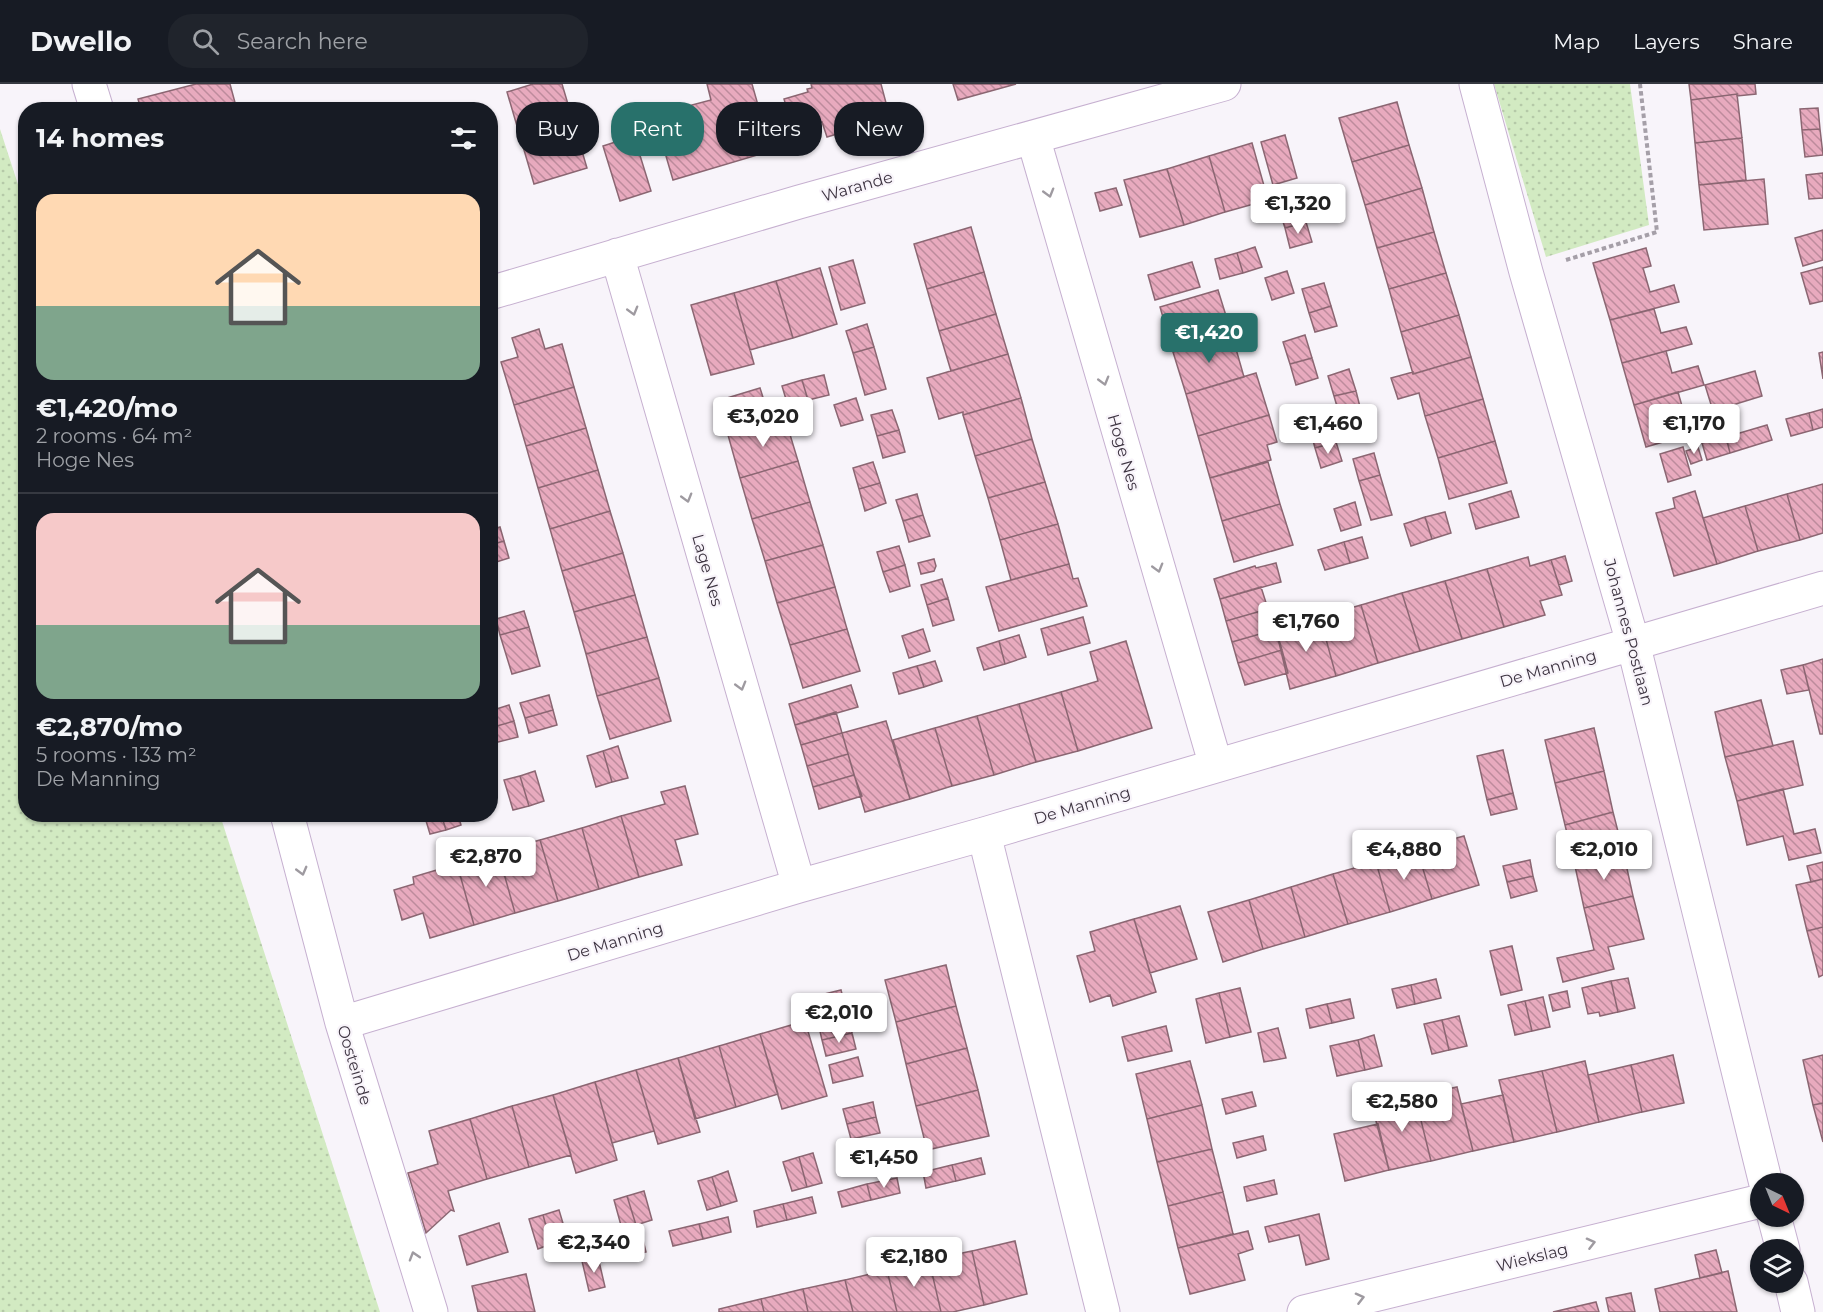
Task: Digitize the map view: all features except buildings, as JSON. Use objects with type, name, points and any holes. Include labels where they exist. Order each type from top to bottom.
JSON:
[{"type":"street","points":[[89,84],[94,102]]},
{"type":"street","name":"Warande","points":[[498,291],[1224,84]]},
{"type":"street","name":"Johannes Postlaan","points":[[1476,84],[1526,272],[1633,642],[1763,1173]]},
{"type":"street","name":"Hoge Nes","points":[[1033,137],[1216,766]]},
{"type":"street","name":"Lage Nes","points":[[617,255],[799,885]]},
{"type":"street","name":"De Manning","points":[[342,1023],[799,885],[984,834],[1823,588]]},
{"type":"street","name":"Oosteinde","points":[[289,822],[342,1023],[431,1312]]},
{"type":"street","points":[[984,834],[1103,1312]]},
{"type":"street","name":"Wiekslag","points":[[1304,1312],[1750,1204]]},
{"type":"street","points":[[1794,1293],[1798,1312]]},
{"type":"path","points":[[1526,272],[1658,232],[1640,84]]},
{"type":"green space","points":[[1494,84],[1630,84],[1649,225],[1546,257]]},
{"type":"green space","points":[[0,129],[18,184],[18,822],[222,822],[380,1312],[0,1312]]}]
